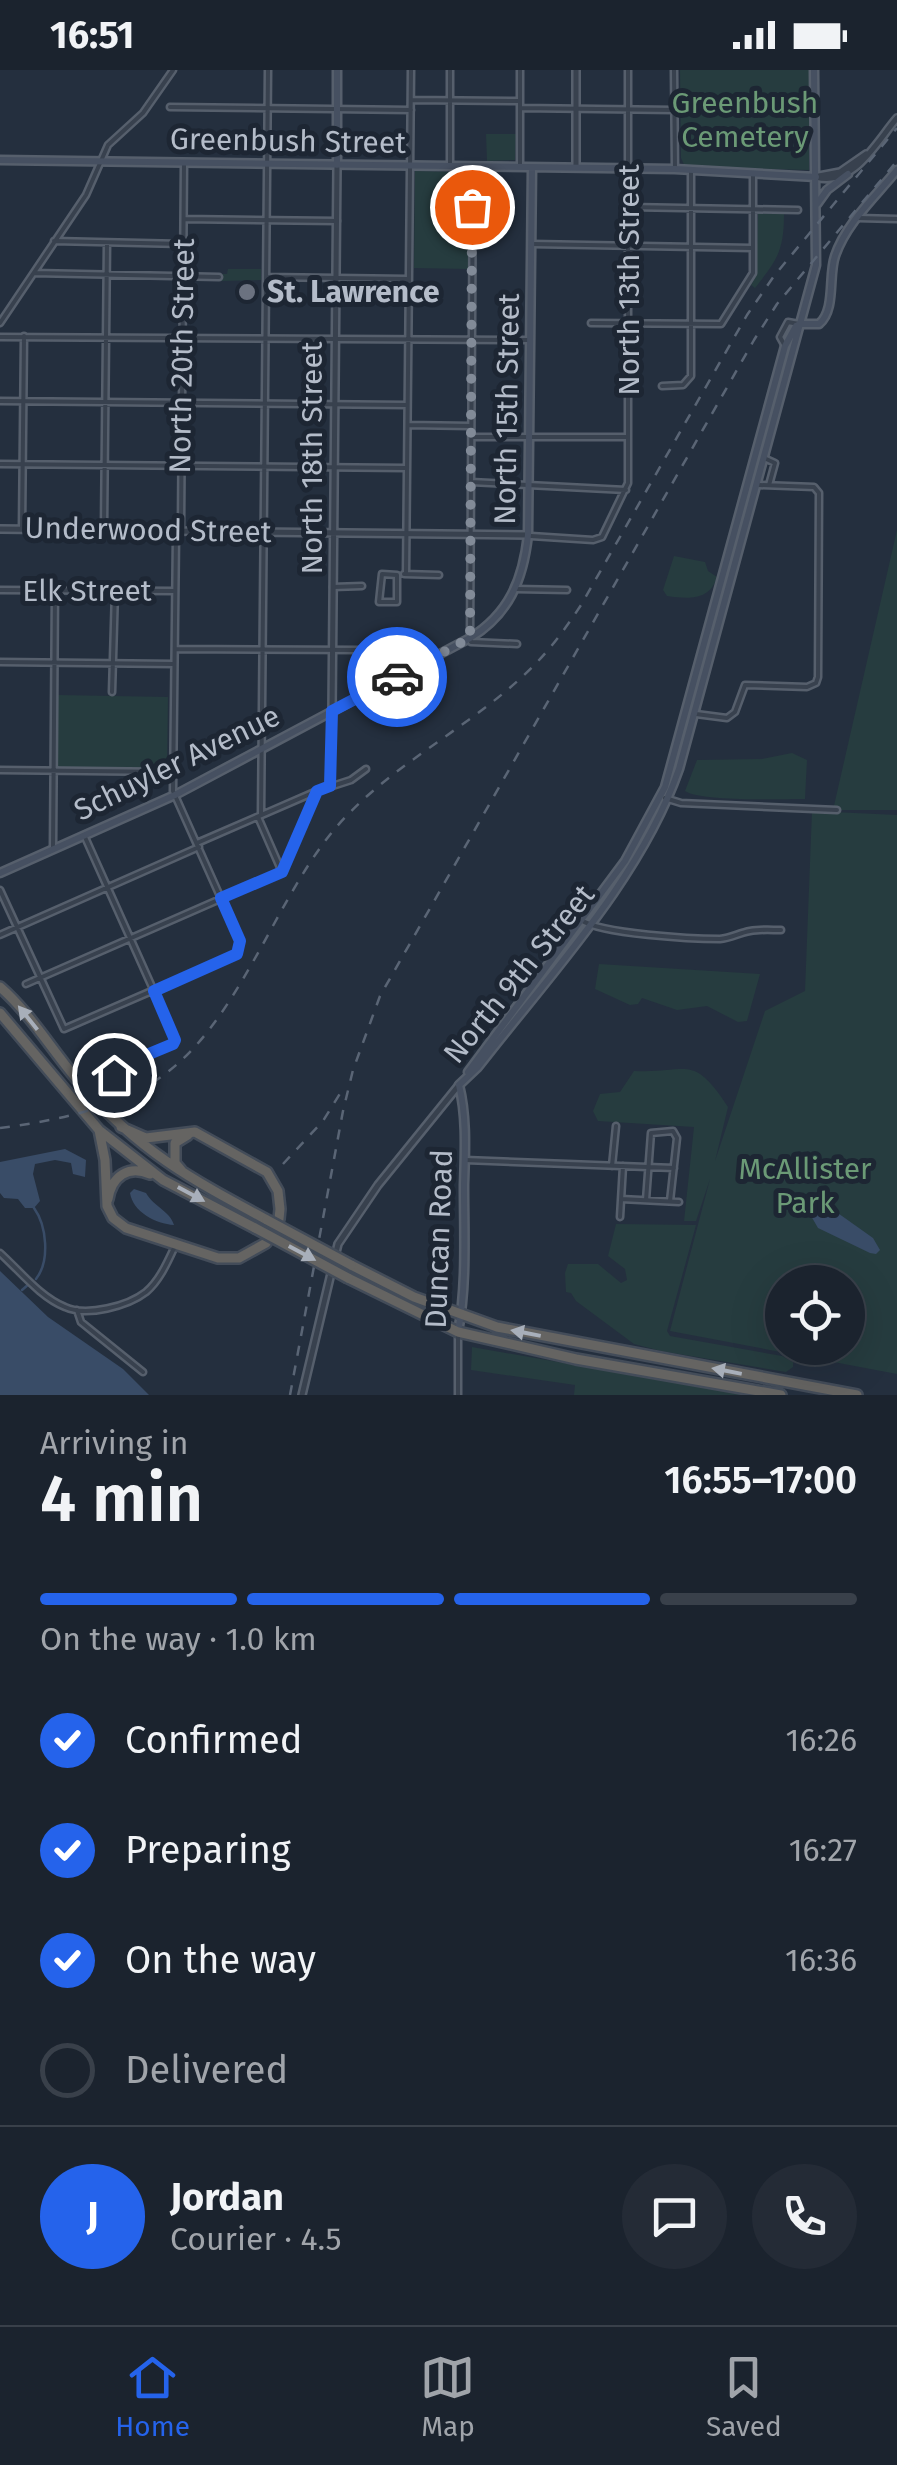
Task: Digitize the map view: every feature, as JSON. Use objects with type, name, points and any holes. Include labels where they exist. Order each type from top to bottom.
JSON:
[{"type":"highway","points":[[0,987],[121,1127],[149,1152],[351,1265],[461,1317],[515,1331],[857,1395]]},
{"type":"highway","points":[[0,1012],[98,1130],[164,1180]]},
{"type":"highway","points":[[98,1130],[105,1160],[107,1206],[112,1218],[126,1228],[218,1258],[238,1258],[266,1242],[279,1218],[278,1192],[266,1172],[244,1156],[195,1132],[146,1138],[121,1127]]},
{"type":"highway","points":[[186,1176],[176,1163],[175,1144],[195,1132]]},
{"type":"highway","points":[[107,1206],[112,1184],[122,1174],[140,1170],[458,1332],[576,1359],[781,1395]]},
{"type":"main road","name":"North 18th Street","points":[[337,164],[338,70]]},
{"type":"main road","name":"North 9th Street","points":[[753,485],[764,458],[816,265],[814,70]]},
{"type":"main road","name":"Greenbush Street","points":[[0,160],[629,169],[816,177]]},
{"type":"main road","name":"North 15th Street","points":[[516,589],[525,563],[528,535],[532,168]]},
{"type":"main road","points":[[798,324],[819,324],[826,318],[836,252],[897,170]]},
{"type":"main road","points":[[816,205],[827,190],[848,174]]},
{"type":"main road","name":"North 9th Street","points":[[459,1085],[478,1067],[640,852],[664,798],[690,713],[753,485],[785,346],[798,324]]},
{"type":"main road","name":"Schuyler Avenue","points":[[0,873],[176,795],[470,638],[498,617],[516,589]]},
{"type":"main road","name":"Duncan Road","points":[[458,1332],[465,1160],[464,1104],[459,1085]]},
{"type":"street","points":[[0,323],[86,195],[108,145],[143,113],[173,70]]},
{"type":"street","points":[[268,70],[260,816],[282,872]]},
{"type":"street","points":[[406,574],[411,70]]},
{"type":"street","points":[[450,70],[450,166]]},
{"type":"street","points":[[520,70],[520,168]]},
{"type":"street","points":[[576,70],[576,168]]},
{"type":"street","name":"North 13th Street","points":[[626,490],[628,70]]},
{"type":"street","points":[[674,70],[675,170]]},
{"type":"street","points":[[411,100],[674,110]]},
{"type":"street","points":[[170,107],[411,110]]},
{"type":"street","points":[[816,177],[848,174],[897,118]]},
{"type":"street","points":[[816,177],[840,172],[866,154]]},
{"type":"street","name":"North 20th Street","points":[[154,991],[237,954],[240,941],[176,795],[172,772],[184,162]]},
{"type":"street","name":"North 18th Street","points":[[330,786],[337,164]]},
{"type":"street","points":[[473,167],[470,638],[472,642],[517,644]]},
{"type":"street","points":[[662,386],[683,385],[691,376],[691,172]]},
{"type":"street","points":[[591,323],[721,324],[750,280],[752,173]]},
{"type":"street","points":[[629,207],[798,210]]},
{"type":"street","points":[[858,218],[897,219]]},
{"type":"street","points":[[184,219],[337,221]]},
{"type":"street","points":[[54,241],[183,244]]},
{"type":"street","points":[[104,530],[107,243]]},
{"type":"street","points":[[531,244],[752,248]]},
{"type":"street","points":[[32,274],[219,277]]},
{"type":"street","points":[[267,277],[409,280]]},
{"type":"street","points":[[0,336],[530,340]]},
{"type":"street","points":[[22,529],[24,336]]},
{"type":"street","points":[[0,401],[408,405]]},
{"type":"street","points":[[408,425],[471,426]]},
{"type":"street","points":[[471,436],[628,437]]},
{"type":"street","points":[[764,458],[775,463],[770,485]]},
{"type":"street","points":[[0,464],[406,468]]},
{"type":"street","points":[[471,482],[626,490]]},
{"type":"street","points":[[690,713],[727,718],[734,712],[745,685],[807,687],[816,683],[818,677],[819,493],[814,487],[753,485]]},
{"type":"street","name":"Underwood Street","points":[[0,529],[598,539],[605,534],[626,490]]},
{"type":"street","points":[[397,574],[397,602],[379,602],[382,574],[397,574],[406,574],[439,575]]},
{"type":"street","points":[[333,587],[362,586]]},
{"type":"street","points":[[516,589],[566,590]]},
{"type":"street","name":"Elk Street","points":[[0,590],[175,592]]},
{"type":"street","points":[[53,849],[55,590]]},
{"type":"street","points":[[112,692],[115,591]]},
{"type":"street","points":[[174,648],[361,650]]},
{"type":"street","points":[[0,662],[174,664]]},
{"type":"street","points":[[0,935],[260,816],[351,780],[366,769]]},
{"type":"street","points":[[0,770],[172,772]]},
{"type":"street","points":[[26,984],[282,872],[317,791]]},
{"type":"street","points":[[664,798],[681,804],[838,810]]},
{"type":"street","points":[[84,835],[175,1040],[120,1066],[114,1075]]},
{"type":"street","points":[[0,890],[64,1029],[154,991]]},
{"type":"street","points":[[585,922],[724,939],[750,931],[781,930]]},
{"type":"street","points":[[302,1395],[338,1244],[378,1185],[459,1085]]},
{"type":"street","points":[[612,1166],[616,1126]]},
{"type":"street","points":[[646,1200],[651,1133],[673,1131],[677,1138],[670,1202]]},
{"type":"street","points":[[465,1160],[674,1168]]},
{"type":"street","points":[[620,1217],[623,1166]]},
{"type":"street","points":[[621,1199],[679,1202]]},
{"type":"street","points":[[0,1253],[64,1307],[99,1310],[146,1292],[176,1245]]},
{"type":"street","points":[[76,1310],[81,1322],[143,1372]]},
{"type":"street","name":"Duncan Road","points":[[458,1332],[458,1395]]},
{"type":"green space","name":"Greenbush Cemetery","points":[[680,70],[809,70],[809,170],[685,167],[681,158]]},
{"type":"green space","points":[[486,134],[516,134],[515,160],[487,161]]},
{"type":"green space","points":[[415,171],[468,172],[469,269],[414,268]]},
{"type":"green space","points":[[758,213],[784,214],[784,227],[778,254],[755,288],[751,285],[756,276]]},
{"type":"green space","points":[[228,269],[261,269],[261,280],[221,281],[221,274],[227,274]]},
{"type":"green space","points":[[897,530],[897,810],[833,810]]},
{"type":"green space","points":[[674,556],[705,562],[708,571],[717,577],[709,591],[690,598],[667,596],[663,590]]},
{"type":"green space","points":[[58,695],[168,697],[167,768],[57,767]]},
{"type":"green space","points":[[792,753],[807,760],[805,799],[724,798],[685,791],[697,760],[762,759]]},
{"type":"green space","name":"McAllister Park","points":[[812,811],[897,815],[897,1374],[849,1365],[865,1365],[865,1265],[765,1265],[765,1349],[670,1331],[710,1179],[696,1221],[684,1221],[694,1127],[598,1121],[593,1111],[600,1094],[620,1092],[634,1071],[697,1072],[728,1107],[715,1161],[765,1011],[805,991]]},
{"type":"green space","points":[[599,964],[760,974],[747,1021],[738,1022],[707,1006],[677,1010],[642,998],[638,1004],[630,1005],[595,989]]},
{"type":"green space","points":[[616,1224],[696,1225],[667,1331],[670,1336],[765,1353],[765,1365],[793,1367],[786,1372],[634,1344],[566,1292],[568,1264],[598,1264],[621,1283],[627,1280],[625,1269],[608,1256]]},
{"type":"green space","points":[[472,1347],[747,1395],[574,1395],[575,1385],[471,1370]]},
{"type":"water","points":[[65,1149],[86,1160],[85,1177],[73,1174],[71,1163],[55,1160],[35,1164],[33,1174],[40,1201],[34,1208],[25,1208],[18,1199],[4,1198],[0,1193],[0,1162]]},
{"type":"water","points":[[134,1189],[146,1193],[174,1225],[140,1211],[130,1193]]},
{"type":"water","points":[[811,1194],[873,1238],[880,1250],[870,1253],[818,1228],[803,1202]]},
{"type":"water","points":[[0,1271],[48,1317],[123,1369],[149,1395],[0,1395]]},
{"type":"waterway","points":[[34,1208],[45,1243],[36,1279]]},
{"type":"waterway","points":[[22,1290],[29,1284]]},
{"type":"railway","points":[[0,1128],[65,1117],[128,1096],[165,1074],[190,1051],[234,994],[329,836],[397,771],[499,697],[561,633],[581,605],[747,315],[774,276],[897,128]]},
{"type":"railway","points":[[290,1395],[343,1111],[353,1070],[380,996],[754,340],[777,304],[897,161]]},
{"type":"railway","points":[[283,1164],[323,1121],[341,1092]]},
{"type":"way so far","points":[[397,677],[470,638],[472,207]]},
{"type":"place","name":"St. Lawrence","points":[[247,292]]},
{"type":"route","points":[[114,1075],[120,1066],[175,1040],[154,991],[237,954],[240,941],[221,898],[282,872],[317,791],[330,786],[332,711],[397,677]]}]
